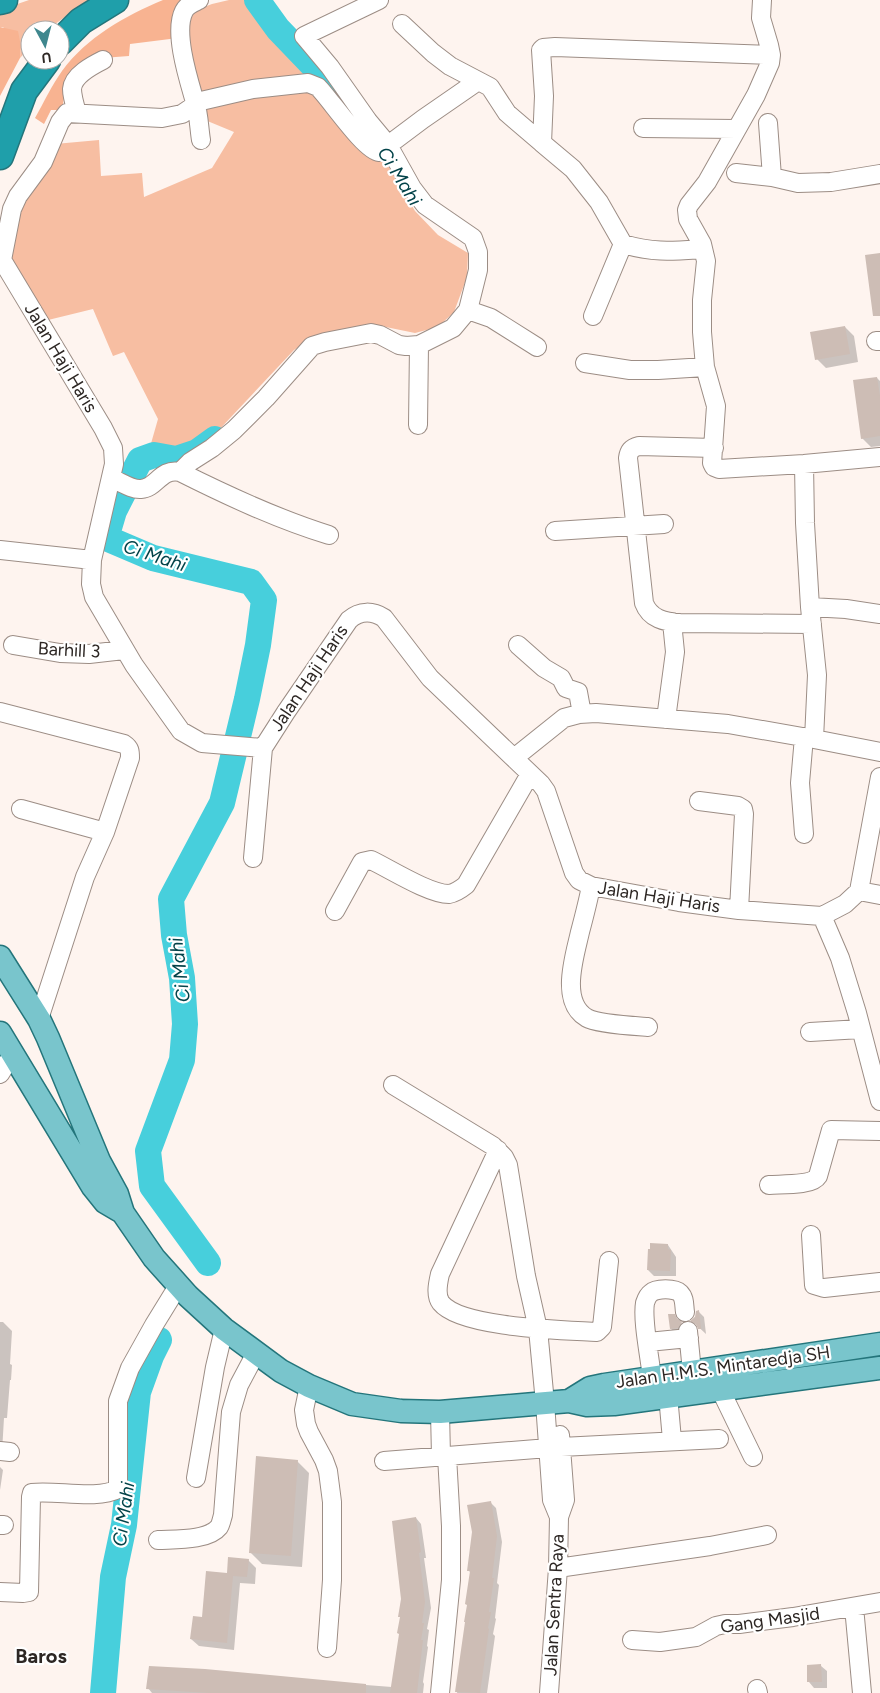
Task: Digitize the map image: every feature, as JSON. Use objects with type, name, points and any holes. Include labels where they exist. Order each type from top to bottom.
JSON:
[{"type":"highway","points":[[0,1],[4,0]]},
{"type":"highway","points":[[70,32],[81,21],[115,0]]},
{"type":"highway","points":[[0,156],[24,91],[40,70]]},
{"type":"main road","name":"Jalan H.M.S. Mintaredja SH","points":[[0,957],[44,1029],[99,1161],[117,1194],[123,1213],[154,1258],[178,1286],[224,1329],[281,1371],[309,1386],[352,1404],[401,1411],[440,1412],[557,1402],[590,1388],[662,1383],[720,1389],[880,1368]]},
{"type":"main road","points":[[9,1063],[32,1062],[41,1059],[48,1050],[44,1029]]},
{"type":"main road","name":"Jalan H.M.S. Mintaredja SH","points":[[0,1033],[9,1063],[93,1187],[105,1202],[123,1213]]},
{"type":"main road","name":"Jalan H.M.S. Mintaredja SH","points":[[662,1383],[692,1372],[880,1344]]},
{"type":"street","points":[[199,0],[184,9],[181,26],[183,55],[191,91],[196,103],[201,140]]},
{"type":"street","points":[[180,472],[190,462],[212,448],[234,430],[266,398],[312,346],[371,333],[386,337],[399,345],[419,345],[453,328],[468,310],[478,270],[477,247],[473,238],[425,205],[330,67],[304,36],[379,0]]},
{"type":"street","points":[[762,0],[760,18],[771,56],[770,63],[759,89],[707,182],[687,210],[688,219],[700,242],[706,262],[702,300],[702,332],[705,367],[716,406],[712,463],[714,467],[719,469],[880,457]]},
{"type":"street","points":[[402,24],[450,66],[490,87],[508,113],[573,169],[599,202],[623,244],[645,250],[667,252],[700,242]]},
{"type":"street","points":[[542,142],[544,96],[541,50],[543,48],[771,56]]},
{"type":"street","points":[[77,113],[72,88],[76,79],[91,65],[103,60]]},
{"type":"street","points":[[1,261],[12,209],[18,196],[42,162],[64,116],[67,114],[162,118],[182,114],[196,103],[214,97],[253,89],[308,83],[323,91],[361,139],[374,151],[385,147],[478,81]]},
{"type":"street","points":[[768,122],[772,177]]},
{"type":"street","points":[[643,128],[736,129]]},
{"type":"street","points":[[736,173],[772,177],[798,183],[848,180],[880,174]]},
{"type":"street","points":[[593,316],[623,244]]},
{"type":"street","name":"Jalan Haji Haris","points":[[1,261],[103,428],[113,448],[114,464],[123,483],[92,560],[91,584],[94,597],[124,650],[182,732],[202,743],[257,748],[286,712],[349,620],[358,614],[370,612],[378,614],[384,618],[430,678],[541,784],[546,791],[574,873],[579,880],[591,886],[679,902],[740,910],[822,916]]},
{"type":"street","points":[[468,310],[491,318],[537,347]]},
{"type":"street","points":[[418,425],[419,345]]},
{"type":"street","points":[[585,363],[630,370],[705,367]]},
{"type":"street","points":[[714,448],[638,446],[632,448],[629,452],[635,527],[644,603],[647,610],[657,618],[672,622],[811,615],[846,609],[880,614]]},
{"type":"street","points":[[804,464],[805,523],[816,675],[809,738],[800,782],[804,834]]},
{"type":"street","points":[[123,483],[146,487],[166,472],[173,470],[218,492],[298,525],[329,535]]},
{"type":"street","points":[[555,531],[664,524]]},
{"type":"street","points":[[0,550],[92,560]]},
{"type":"street","points":[[666,719],[675,652],[672,622]]},
{"type":"street","name":"Barhill 3","points":[[13,645],[88,654],[124,650]]},
{"type":"street","points":[[518,645],[544,668],[561,678],[566,688],[578,692],[582,714]]},
{"type":"street","points":[[0,712],[124,744],[130,752],[130,758],[104,832],[85,877],[44,1029]]},
{"type":"street","points":[[514,758],[564,718],[596,713],[728,724],[880,752]]},
{"type":"street","points":[[254,858],[257,748]]},
{"type":"street","points":[[335,911],[362,862],[366,860],[371,860],[436,892],[451,894],[461,889],[466,885],[530,774]]},
{"type":"street","points":[[880,777],[877,803],[859,891],[845,904],[822,916],[840,958],[880,1101]]},
{"type":"street","points":[[699,801],[738,806],[744,814],[740,910]]},
{"type":"street","points":[[21,809],[104,832]]},
{"type":"street","points":[[591,886],[572,968],[571,992],[576,1007],[587,1018],[613,1024],[648,1027]]},
{"type":"street","points":[[859,891],[880,895]]},
{"type":"street","points":[[810,1032],[861,1029]]},
{"type":"street","points":[[393,1085],[498,1150],[440,1274],[437,1290],[440,1302],[448,1310],[492,1322],[538,1329],[597,1332],[602,1327],[609,1260]]},
{"type":"street","points":[[769,1185],[808,1183],[815,1180],[818,1176],[831,1130],[880,1131]]},
{"type":"street","name":"Jalan Sentra Raya","points":[[498,1150],[508,1165],[526,1276],[557,1402],[552,1500],[559,1518],[558,1568],[549,1693]]},
{"type":"street","points":[[811,1235],[814,1285],[824,1288],[880,1282]]},
{"type":"street","points":[[0,1592],[29,1592],[32,1493],[91,1494],[111,1492],[118,1489],[118,1401],[130,1368],[178,1286]]},
{"type":"street","points":[[672,1440],[662,1383],[648,1342],[645,1303],[651,1292],[669,1289],[680,1293],[684,1299],[685,1312]]},
{"type":"street","points":[[196,1478],[215,1367],[224,1329]]},
{"type":"street","points":[[648,1342],[688,1334],[692,1372]]},
{"type":"street","points":[[158,1540],[209,1535],[219,1526],[223,1515],[231,1412],[240,1385],[256,1353]]},
{"type":"street","points":[[309,1386],[304,1410],[306,1424],[328,1471],[332,1502],[332,1580],[327,1648]]},
{"type":"street","points":[[720,1389],[753,1457]]},
{"type":"street","points":[[440,1412],[441,1457],[451,1526],[451,1580],[440,1693]]},
{"type":"street","points":[[384,1460],[555,1447],[719,1439]]},
{"type":"street","points":[[558,1568],[710,1546],[767,1535]]},
{"type":"street","name":"Gang Masjid","points":[[632,1640],[660,1642],[696,1637],[716,1626],[725,1624],[739,1624],[880,1602]]},
{"type":"street","points":[[854,1607],[862,1693]]},
{"type":"shaded area","points":[[29,0],[88,0],[61,20],[20,20],[20,46],[3,27],[0,27],[0,10]]},
{"type":"shaded area","points":[[163,0],[193,0],[178,38],[130,44],[129,56],[89,59],[66,85],[62,110],[51,110],[44,124],[35,118],[62,71],[70,70],[70,61],[72,59],[95,38],[135,13]]},
{"type":"shaded area","points":[[229,0],[244,0],[283,47],[325,89],[387,164],[415,211],[438,235],[468,253],[467,277],[454,312],[438,327],[415,333],[371,324],[319,334],[294,350],[216,433],[181,451],[167,454],[150,447],[158,419],[124,352],[113,356],[93,309],[44,321],[6,261],[11,223],[55,144],[99,140],[101,176],[142,173],[144,197],[212,168],[234,132],[205,120],[189,57],[187,25],[196,10]]},
{"type":"shaded area","points":[[0,27],[18,31],[20,58],[0,96]]},
{"type":"building","points":[[880,253],[880,316],[873,316],[865,255]]},
{"type":"building","points":[[845,326],[850,354],[815,360],[810,332]]},
{"type":"building","points":[[877,377],[880,396],[880,436],[861,439],[853,380]]},
{"type":"building","points":[[650,1243],[668,1244],[668,1249],[671,1250],[670,1271],[647,1270]]},
{"type":"building","points":[[699,1310],[701,1329],[698,1329],[696,1324],[690,1321],[695,1317],[696,1311]]},
{"type":"building","points":[[668,1314],[675,1314],[677,1319],[682,1322],[678,1328],[670,1329]]},
{"type":"building","points":[[256,1456],[298,1460],[291,1556],[249,1553]]},
{"type":"building","points":[[491,1501],[497,1536],[489,1612],[491,1612],[480,1693],[455,1692],[470,1571],[467,1571],[472,1532],[467,1505]]},
{"type":"building","points":[[416,1517],[425,1602],[417,1693],[390,1693],[399,1634],[397,1633],[401,1599],[392,1521]]},
{"type":"building","points":[[228,1557],[249,1559],[247,1577],[233,1576],[227,1643],[190,1639],[193,1616],[202,1617],[206,1571],[227,1573]]},
{"type":"building","points":[[821,1664],[822,1682],[807,1682],[807,1665]]},
{"type":"building","points":[[149,1666],[205,1669],[366,1684],[366,1693],[209,1693],[146,1689]]},
{"type":"waterway","name":"Ci Mahi","points":[[257,0],[278,29],[326,79],[340,102],[364,123],[375,136]]},
{"type":"waterway","name":"Ci Mahi","points":[[208,1263],[152,1186],[148,1151],[182,1060],[185,1024],[182,978],[174,935],[171,899],[222,803],[247,699],[258,645],[264,600],[251,582],[153,558],[106,538],[114,511],[140,460],[154,455],[176,459],[197,452],[215,439]]},
{"type":"waterway","name":"Ci Mahi","points":[[103,1693],[113,1577],[124,1525],[138,1392],[159,1340]]},
{"type":"district","name":"Baros","points":[[41,1656]]}]
